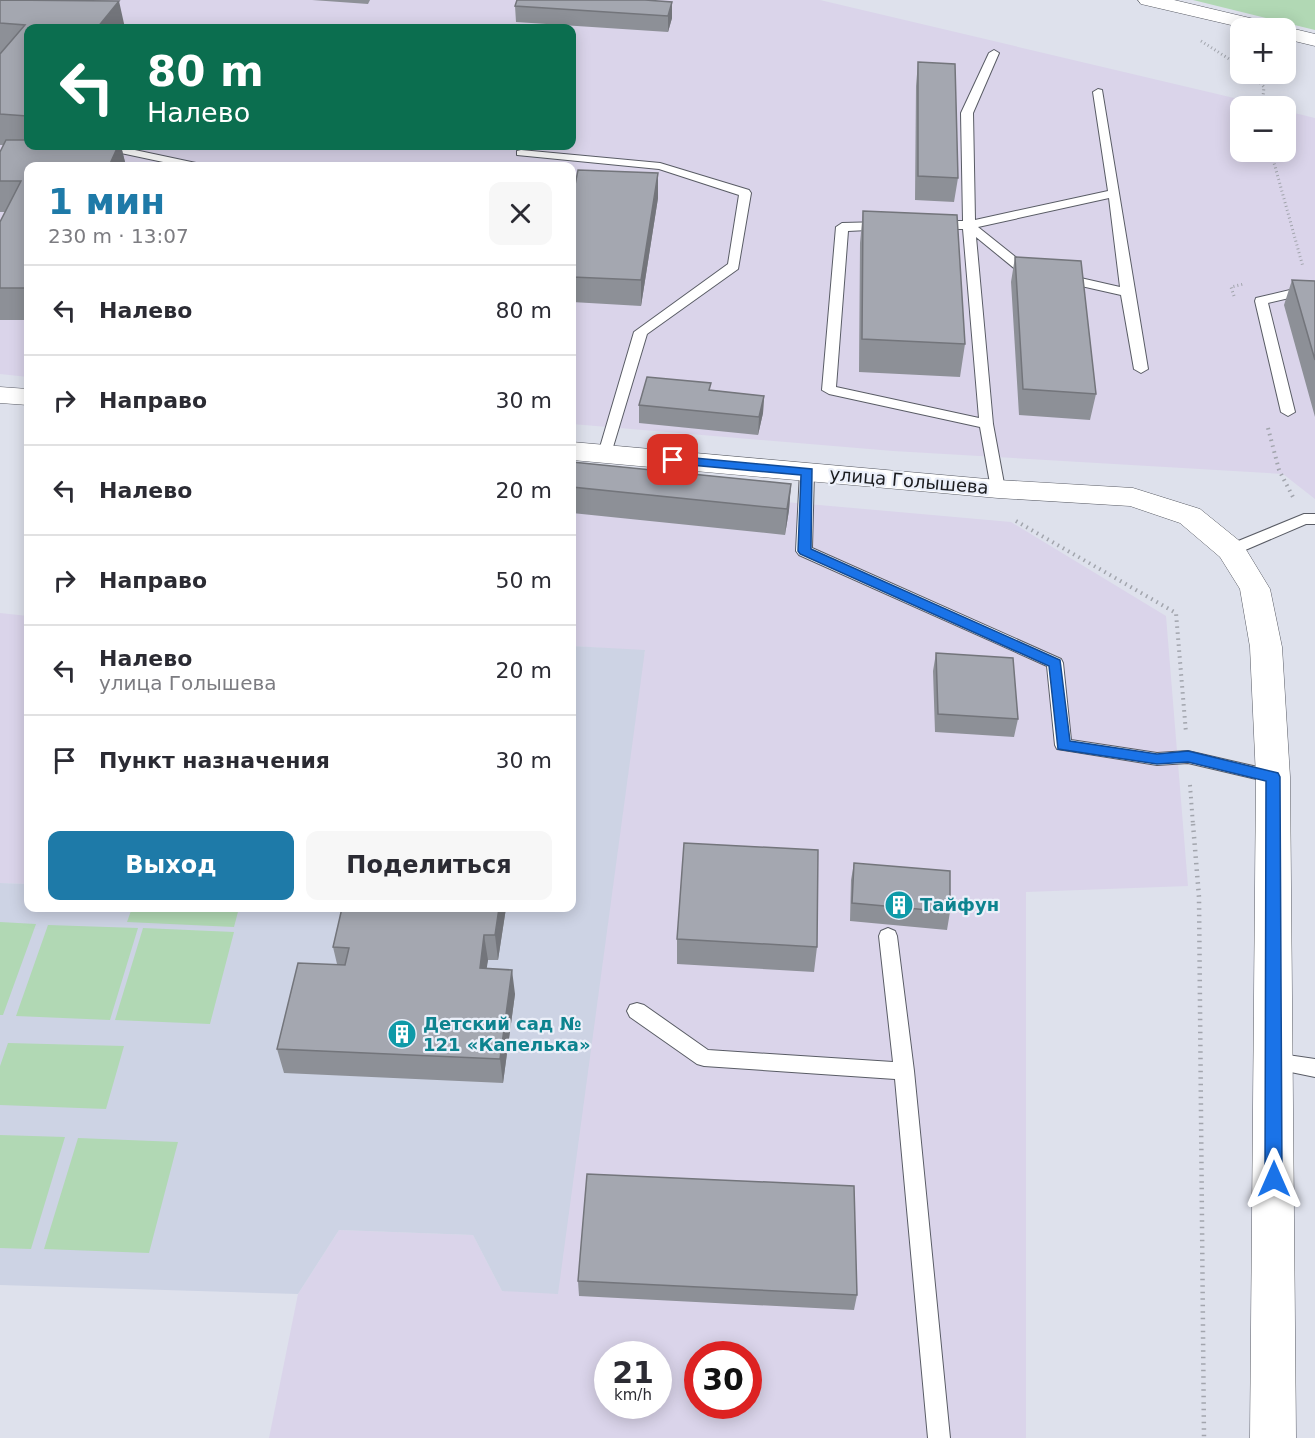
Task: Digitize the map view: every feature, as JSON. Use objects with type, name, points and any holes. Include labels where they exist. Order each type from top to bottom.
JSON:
[{"type":"street","points":[[1148,0],[1230,19]]},
{"type":"street","points":[[1296,35],[1315,40]]},
{"type":"street","points":[[0,395],[24,397]]},
{"type":"street","name":"улица Голышева","points":[[576,451],[998,489],[1133,497],[1190,516],[1231,550],[1255,589],[1266,646],[1273,777],[1273,1438]]},
{"type":"lane","points":[[994,53],[967,113],[969,225],[986,424],[998,489]]},
{"type":"lane","points":[[1098,93],[1114,193],[1126,292],[1141,369]]},
{"type":"lane","points":[[121,150],[177,162]]},
{"type":"lane","points":[[521,153],[660,166],[745,193],[734,266],[641,332],[605,454]]},
{"type":"lane","points":[[923,226],[969,225],[1114,193]]},
{"type":"lane","points":[[969,225],[1024,270],[1126,292]]},
{"type":"lane","points":[[900,226],[842,227],[829,390],[986,424]]},
{"type":"lane","points":[[1288,412],[1261,301],[1315,288]]},
{"type":"lane","points":[[807,472],[804,551],[1055,663],[1063,745],[1157,759],[1188,757],[1273,777]]},
{"type":"lane","points":[[1231,550],[1304,519],[1315,519]]},
{"type":"lane","points":[[888,936],[904,1071],[939,1438]]},
{"type":"lane","points":[[638,1011],[704,1058],[904,1071]]},
{"type":"lane","points":[[1274,1061],[1315,1068]]},
{"type":"path","points":[[1010,518],[1176,613],[1199,897],[1204,1438]]},
{"type":"shaded area","points":[[0,0],[820,0],[1230,97],[1230,162],[1296,162],[1296,113],[1315,118],[1315,499],[1283,474],[893,451],[576,424],[576,162],[24,162],[24,377],[0,374]]},
{"type":"shaded area","points":[[576,483],[1011,522],[1166,616],[1188,886],[1026,892],[1026,1438],[269,1438],[298,1294],[339,1230],[473,1235],[502,1291],[645,651],[576,646]]},
{"type":"shaded area","points":[[0,613],[24,616],[24,884],[0,883]]},
{"type":"shaded area","points":[[576,646],[645,650],[558,1294],[502,1291],[473,1235],[339,1230],[298,1294],[0,1285],[0,883],[24,884],[24,912],[576,912]]},
{"type":"green space","points":[[1193,0],[1315,0],[1315,30],[1296,25],[1296,18],[1266,18]]},
{"type":"green space","points":[[131,912],[238,912],[234,927],[127,922]]},
{"type":"green space","points":[[0,922],[36,924],[3,1015],[0,1015]]},
{"type":"green space","points":[[48,925],[138,928],[110,1020],[16,1016]]},
{"type":"green space","points":[[143,928],[234,932],[210,1024],[115,1020]]},
{"type":"green space","points":[[8,1043],[124,1046],[106,1109],[0,1105],[0,1066]]},
{"type":"green space","points":[[0,1135],[65,1137],[31,1249],[0,1248]]},
{"type":"green space","points":[[78,1138],[178,1142],[149,1253],[44,1249]]},
{"type":"building","points":[[0,0],[119,1],[100,24],[0,23]]},
{"type":"building","points":[[517,0],[672,2],[668,16],[515,6]]},
{"type":"building","points":[[24,26],[24,116],[0,114],[0,54]]},
{"type":"building","points":[[918,62],[955,64],[958,178],[918,176]]},
{"type":"building","points":[[6,140],[24,140],[24,150],[116,150],[111,162],[24,162],[24,288],[0,288],[0,222],[21,181],[0,181],[0,152]]},
{"type":"building","points":[[578,170],[658,173],[641,280],[576,277],[576,180]]},
{"type":"building","points":[[863,211],[957,215],[965,344],[862,339]]},
{"type":"building","points":[[1015,257],[1081,261],[1096,394],[1023,389]]},
{"type":"building","points":[[1292,280],[1315,281],[1315,360]]},
{"type":"building","points":[[647,377],[711,383],[709,390],[764,396],[759,417],[639,405]]},
{"type":"building","points":[[576,462],[791,484],[787,509],[576,487]]},
{"type":"building","points":[[936,653],[1013,658],[1018,719],[938,714]]},
{"type":"building","points":[[684,843],[818,850],[817,947],[677,939]]},
{"type":"building","points":[[854,863],[950,871],[950,912],[852,903]]},
{"type":"building","name":"Детский сад № 121 «Капелька»","points":[[341,912],[498,912],[495,935],[484,935],[480,968],[512,970],[500,1059],[277,1049],[298,963],[345,965],[349,948],[333,947]]},
{"type":"building","points":[[587,1174],[854,1186],[857,1295],[578,1281]]},
{"type":"place","name":"Тайфун","points":[[899,905]]},
{"type":"place","name":"Детский сад № 121 «Капелька»","points":[[402,1034]]},
{"type":"route","points":[[673,460],[807,472],[804,551],[1055,663],[1063,745],[1157,759],[1188,757],[1273,777],[1274,1179]]}]
